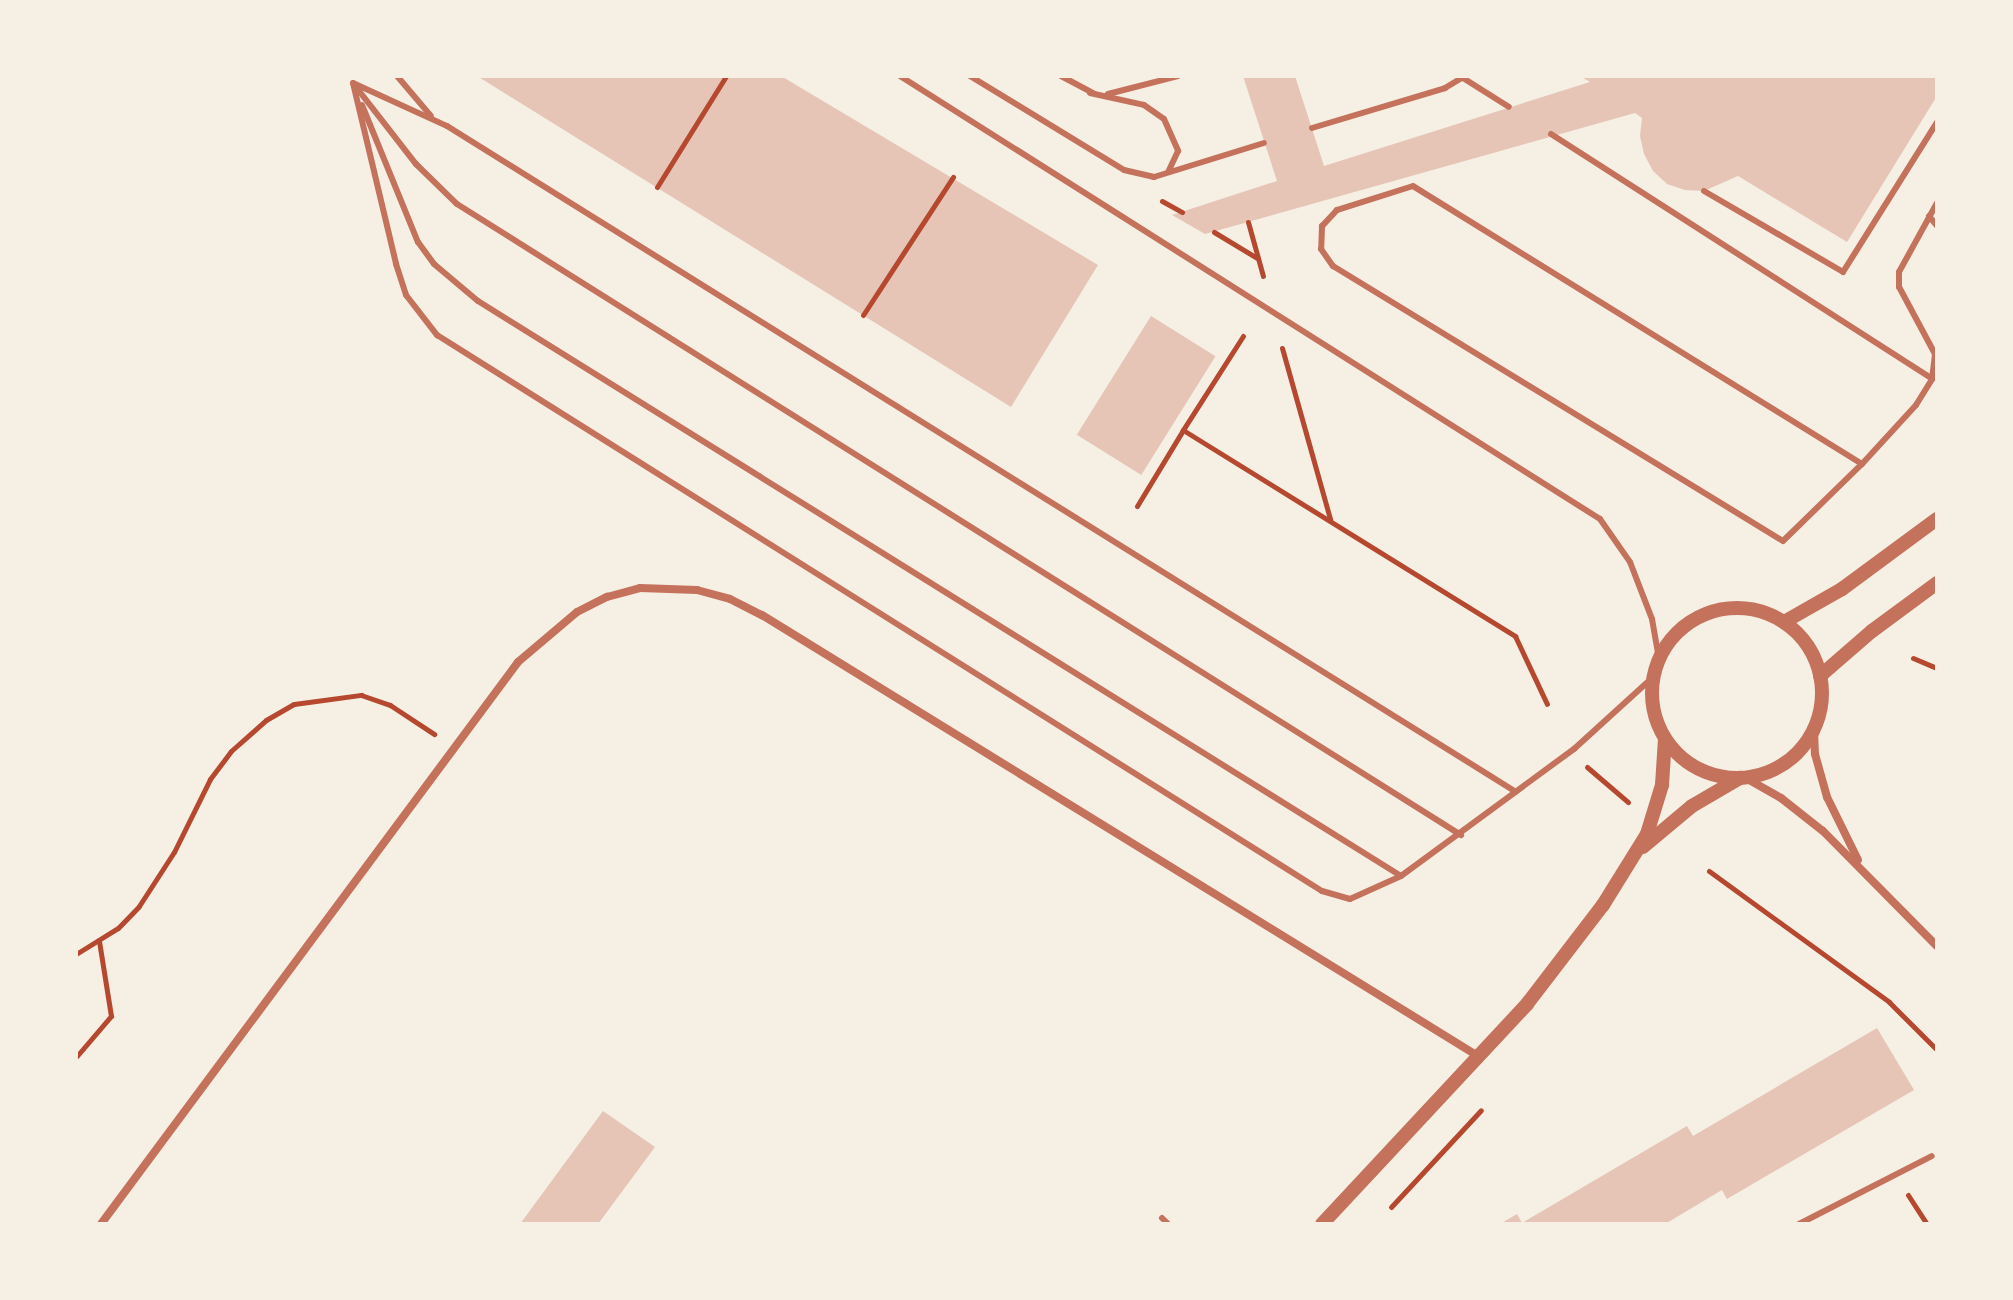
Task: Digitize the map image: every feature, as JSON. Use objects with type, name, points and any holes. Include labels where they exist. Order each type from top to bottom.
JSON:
[{"type":"street","points":[[1784,622],[1842,589],[1937,519]]},
{"type":"street","points":[[1820,676],[1872,631],[1937,583]]},
{"type":"street","points":[[101,1224],[518,662],[577,612],[607,597],[640,588],[697,590],[730,599],[792,632],[1478,1056]]},
{"type":"street","points":[[1721,609],[1754,610],[1784,622],[1806,644],[1820,676],[1820,710],[1814,728],[1792,757],[1763,774],[1743,777],[1713,775],[1691,765],[1665,739],[1653,712],[1653,677],[1659,657],[1670,640],[1706,613],[1721,609]]},
{"type":"street","points":[[1814,728],[1815,754],[1827,797],[1862,868]]},
{"type":"street","points":[[1322,1224],[1565,957],[1637,853],[1662,785],[1665,739]]},
{"type":"street","points":[[1637,853],[1692,806],[1743,777]]},
{"type":"street","points":[[1743,777],[1803,813],[1862,868],[1937,946]]},
{"type":"lane","points":[[397,76],[417,103],[447,126]]},
{"type":"lane","points":[[900,76],[1600,519],[1630,562],[1652,619],[1659,657]]},
{"type":"lane","points":[[970,76],[1124,170],[1154,177],[1264,143]]},
{"type":"lane","points":[[1061,76],[1090,93],[1144,105],[1164,119],[1178,151],[1168,172]]},
{"type":"lane","points":[[1090,93],[1128,91],[1178,76]]},
{"type":"lane","points":[[1312,128],[1445,88],[1464,77],[1509,107]]},
{"type":"lane","points":[[352,79],[447,126],[1516,792]]},
{"type":"lane","points":[[352,79],[416,164],[457,204],[1461,835]]},
{"type":"lane","points":[[352,79],[418,242],[434,264],[466,291],[1401,876]]},
{"type":"lane","points":[[352,79],[406,295],[437,335],[1322,891],[1350,899],[1401,876],[1461,835],[1574,749],[1653,677]]},
{"type":"lane","points":[[1704,191],[1843,272],[1937,122]]},
{"type":"lane","points":[[1551,134],[1932,379]]},
{"type":"lane","points":[[1862,464],[1413,186],[1337,210],[1322,226],[1321,249],[1333,266],[1783,541],[1862,464],[1916,405],[1932,379],[1935,354],[1899,287],[1902,261],[1937,203]]},
{"type":"lane","points":[[1929,216],[1937,226]]},
{"type":"lane","points":[[1799,1224],[1932,1156]]},
{"type":"lane","points":[[1162,1218],[1168,1224]]},
{"type":"path","points":[[657,187],[726,76]]},
{"type":"path","points":[[863,315],[953,177]]},
{"type":"path","points":[[1248,222],[1264,280]]},
{"type":"path","points":[[1214,232],[1258,259]]},
{"type":"path","points":[[1137,506],[1243,336]]},
{"type":"path","points":[[1282,345],[1330,520]]},
{"type":"path","points":[[1183,430],[1515,636],[1547,704]]},
{"type":"path","points":[[1913,658],[1937,668]]},
{"type":"path","points":[[76,954],[99,941],[139,906],[159,878],[210,779],[231,751],[266,720],[294,704],[361,695],[390,705],[454,748]]},
{"type":"path","points":[[1586,766],[1631,804]]},
{"type":"path","points":[[1709,871],[1889,1002],[1937,1050]]},
{"type":"path","points":[[76,1057],[111,1016],[99,941]]},
{"type":"path","points":[[1391,1207],[1481,1110]]},
{"type":"path","points":[[1895,1175],[1927,1224]]},
{"type":"building","points":[[477,76],[781,76],[1098,265],[1011,407]]},
{"type":"building","points":[[1243,76],[1295,76],[1324,166],[1590,82],[1580,76],[1937,76],[1937,96],[1847,242],[1738,176],[1704,191],[1685,190],[1667,184],[1653,171],[1644,154],[1640,136],[1642,118],[1635,113],[1205,234],[1172,215],[1277,181]]},
{"type":"building","points":[[1151,316],[1215,356],[1141,475],[1077,435]]},
{"type":"building","points":[[1877,1028],[1914,1090],[1727,1199],[1722,1190],[1665,1224],[1500,1224],[1517,1214],[1522,1223],[1687,1126],[1693,1136]]},
{"type":"building","points":[[603,1111],[655,1147],[598,1224],[520,1224]]}]
